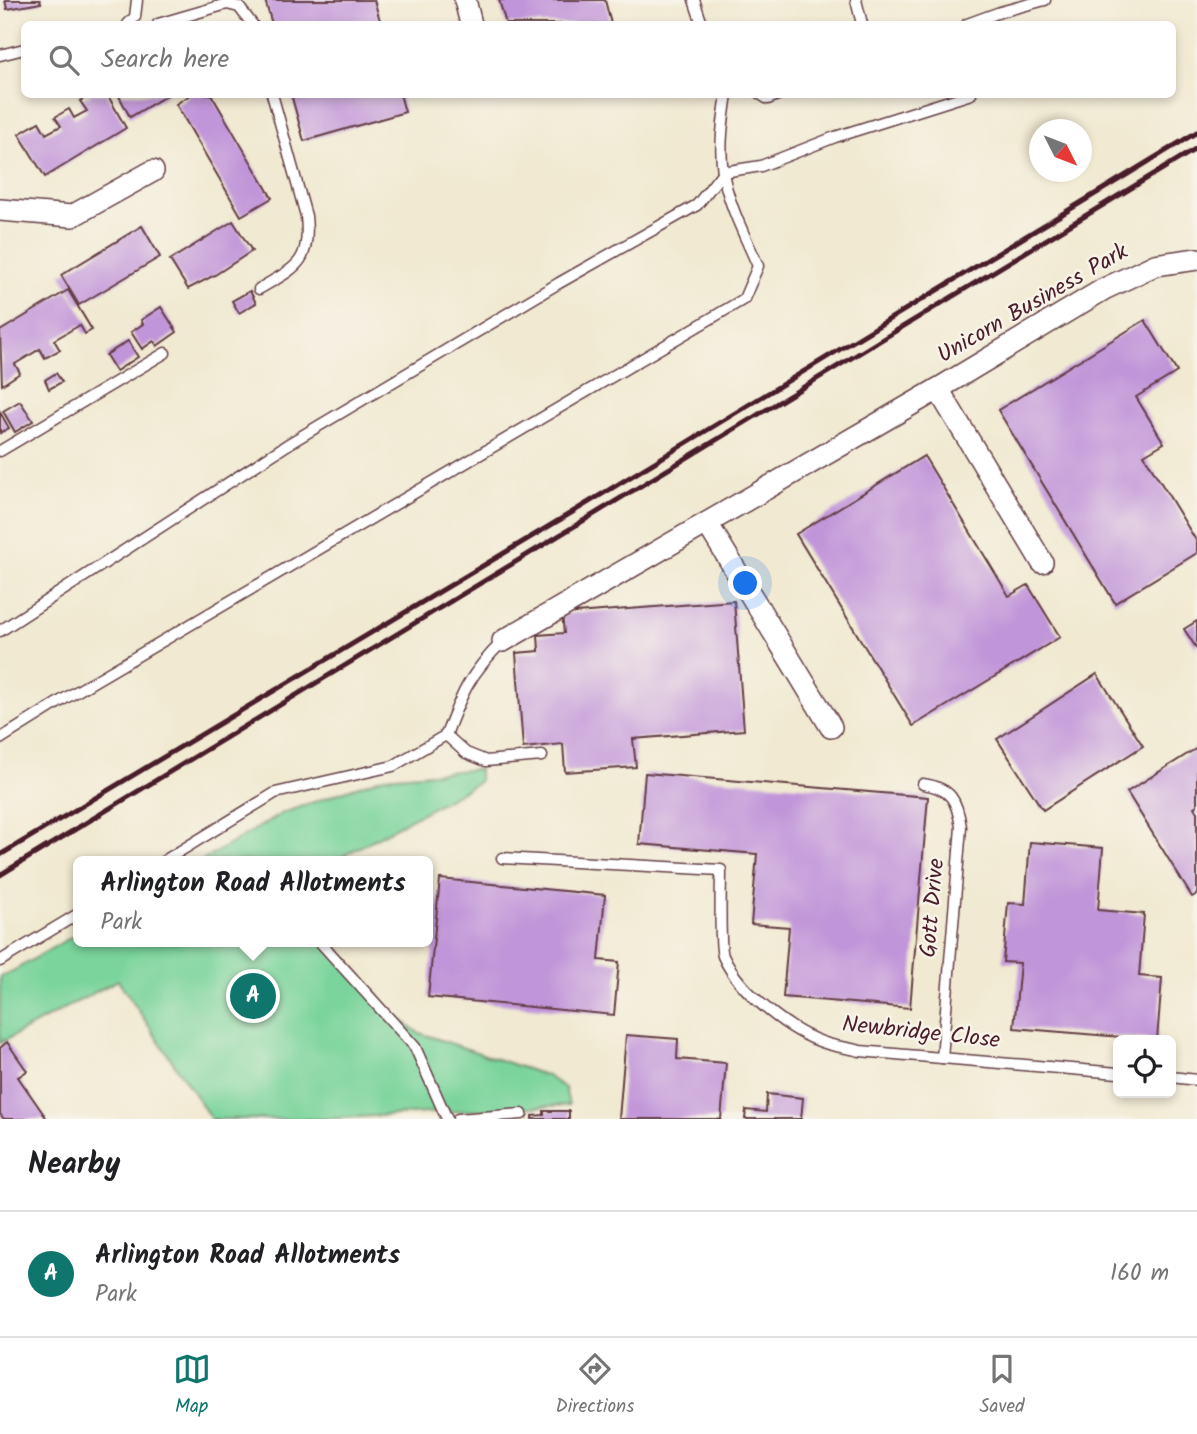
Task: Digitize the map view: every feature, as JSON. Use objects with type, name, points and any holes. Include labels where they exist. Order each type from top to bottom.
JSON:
[{"type":"street","points":[[465,0],[470,21]]},
{"type":"street","points":[[0,210],[72,216],[153,171]]},
{"type":"street","name":"Unicorn Business Park","points":[[503,641],[938,389],[1104,289],[1155,265],[1197,259]]},
{"type":"street","name":"Unicorn Business Park","points":[[938,389],[1042,562]]},
{"type":"street","points":[[707,523],[831,727]]},
{"type":"lane","points":[[131,21],[135,17],[137,0]]},
{"type":"lane","points":[[694,0],[701,21]]},
{"type":"lane","points":[[856,0],[861,21]]},
{"type":"lane","points":[[975,21],[1045,0]]},
{"type":"lane","points":[[168,21],[227,4],[239,7],[250,21]]},
{"type":"lane","points":[[0,55],[21,50]]},
{"type":"lane","points":[[259,289],[292,269],[302,259],[307,248],[308,235],[306,216],[273,98]]},
{"type":"lane","points":[[0,739],[744,299],[758,266],[737,218],[723,172],[722,130],[726,98]]},
{"type":"lane","points":[[0,631],[290,443],[559,283],[697,205],[723,172],[761,166],[835,136],[958,98]]},
{"type":"lane","points":[[0,451],[165,353]]},
{"type":"lane","points":[[172,856],[275,793],[393,766],[446,735],[464,689],[480,664],[503,641]]},
{"type":"lane","points":[[446,735],[466,753],[486,761],[542,757]]},
{"type":"lane","name":"Gott Drive","points":[[923,784],[940,786],[951,796],[958,810],[961,827],[942,1058]]},
{"type":"lane","name":"Newbridge Close","points":[[502,858],[721,870],[722,954],[739,980],[767,1008],[797,1030],[827,1044],[860,1051],[1113,1073]]},
{"type":"lane","points":[[0,961],[73,917]]},
{"type":"lane","points":[[325,947],[415,1046],[447,1119]]},
{"type":"lane","points":[[1176,1078],[1197,1080]]},
{"type":"lane","points":[[458,1119],[522,1114]]},
{"type":"green space","points":[[479,769],[479,782],[343,856],[210,856],[283,813],[384,777]]},
{"type":"green space","points":[[73,936],[73,947],[337,947],[391,1011],[417,1032],[547,1076],[565,1088],[569,1105],[323,1119],[211,1119],[118,980],[0,1043],[0,976]]},
{"type":"building","points":[[5,0],[40,0],[41,3],[7,9]]},
{"type":"building","points":[[265,0],[374,0],[380,21],[271,21]]},
{"type":"building","points":[[499,0],[605,0],[610,21],[505,21]]},
{"type":"building","points":[[85,98],[109,98],[126,128],[45,177],[19,134],[39,122],[46,134],[61,126],[55,117],[69,109],[74,118],[87,111],[80,101]]},
{"type":"building","points":[[120,98],[162,98],[130,117]]},
{"type":"building","points":[[186,98],[213,98],[272,198],[241,216],[176,104]]},
{"type":"building","points":[[292,98],[401,98],[405,112],[304,141]]},
{"type":"building","points":[[233,221],[252,251],[188,289],[170,260]]},
{"type":"building","points":[[142,226],[160,257],[79,305],[61,275]]},
{"type":"building","points":[[68,290],[92,330],[85,334],[80,325],[54,340],[60,350],[45,358],[40,349],[15,364],[20,373],[2,385],[0,331]]},
{"type":"building","points":[[250,291],[256,303],[239,313],[232,301]]},
{"type":"building","points":[[161,307],[177,332],[157,346],[154,341],[142,349],[131,332],[143,324],[141,320]]},
{"type":"building","points":[[1145,320],[1177,372],[1136,397],[1164,443],[1144,455],[1197,542],[1197,553],[1115,603],[998,410]]},
{"type":"building","points":[[128,341],[138,357],[116,371],[106,355]]},
{"type":"building","points":[[56,373],[62,382],[49,389],[45,380]]},
{"type":"building","points":[[20,401],[33,421],[15,432],[3,411]]},
{"type":"building","points":[[0,412],[9,428],[0,433]]},
{"type":"building","points":[[924,456],[1009,596],[1028,585],[1060,637],[913,726],[796,534]]},
{"type":"building","points":[[734,601],[744,730],[633,739],[636,767],[565,772],[563,744],[523,748],[516,653],[539,651],[538,635],[564,633],[562,614]]},
{"type":"building","points":[[1197,621],[1197,649],[1184,629]]},
{"type":"building","points":[[1097,674],[1143,746],[1043,810],[997,739]]},
{"type":"building","points":[[1197,748],[1197,805],[1194,807],[1197,812],[1197,894],[1192,897],[1127,792]]},
{"type":"building","points":[[645,773],[928,797],[910,1008],[783,997],[789,927],[751,924],[757,854],[639,844]]},
{"type":"building","points":[[1030,842],[1103,848],[1098,910],[1144,914],[1139,976],[1162,978],[1157,1035],[1113,1036],[1014,1028],[1020,963],[1003,962],[1008,903],[1025,904]]},
{"type":"building","points":[[440,879],[605,895],[599,960],[619,962],[614,1015],[428,997]]},
{"type":"building","points":[[626,1035],[678,1039],[677,1059],[726,1063],[721,1119],[619,1119]]},
{"type":"building","points":[[7,1042],[27,1071],[18,1077],[47,1119],[4,1119],[0,1114],[0,1048]]},
{"type":"building","points":[[767,1094],[803,1098],[801,1119],[745,1119],[746,1110],[766,1112]]},
{"type":"building","points":[[544,1111],[569,1111],[569,1119],[532,1119],[532,1116],[544,1115]]},
{"type":"railway","points":[[0,855],[571,513],[1197,132]]},
{"type":"railway","points":[[0,875],[1197,148]]},
{"type":"place","name":"Arlington Road Allotments","points":[[253,996]]}]
